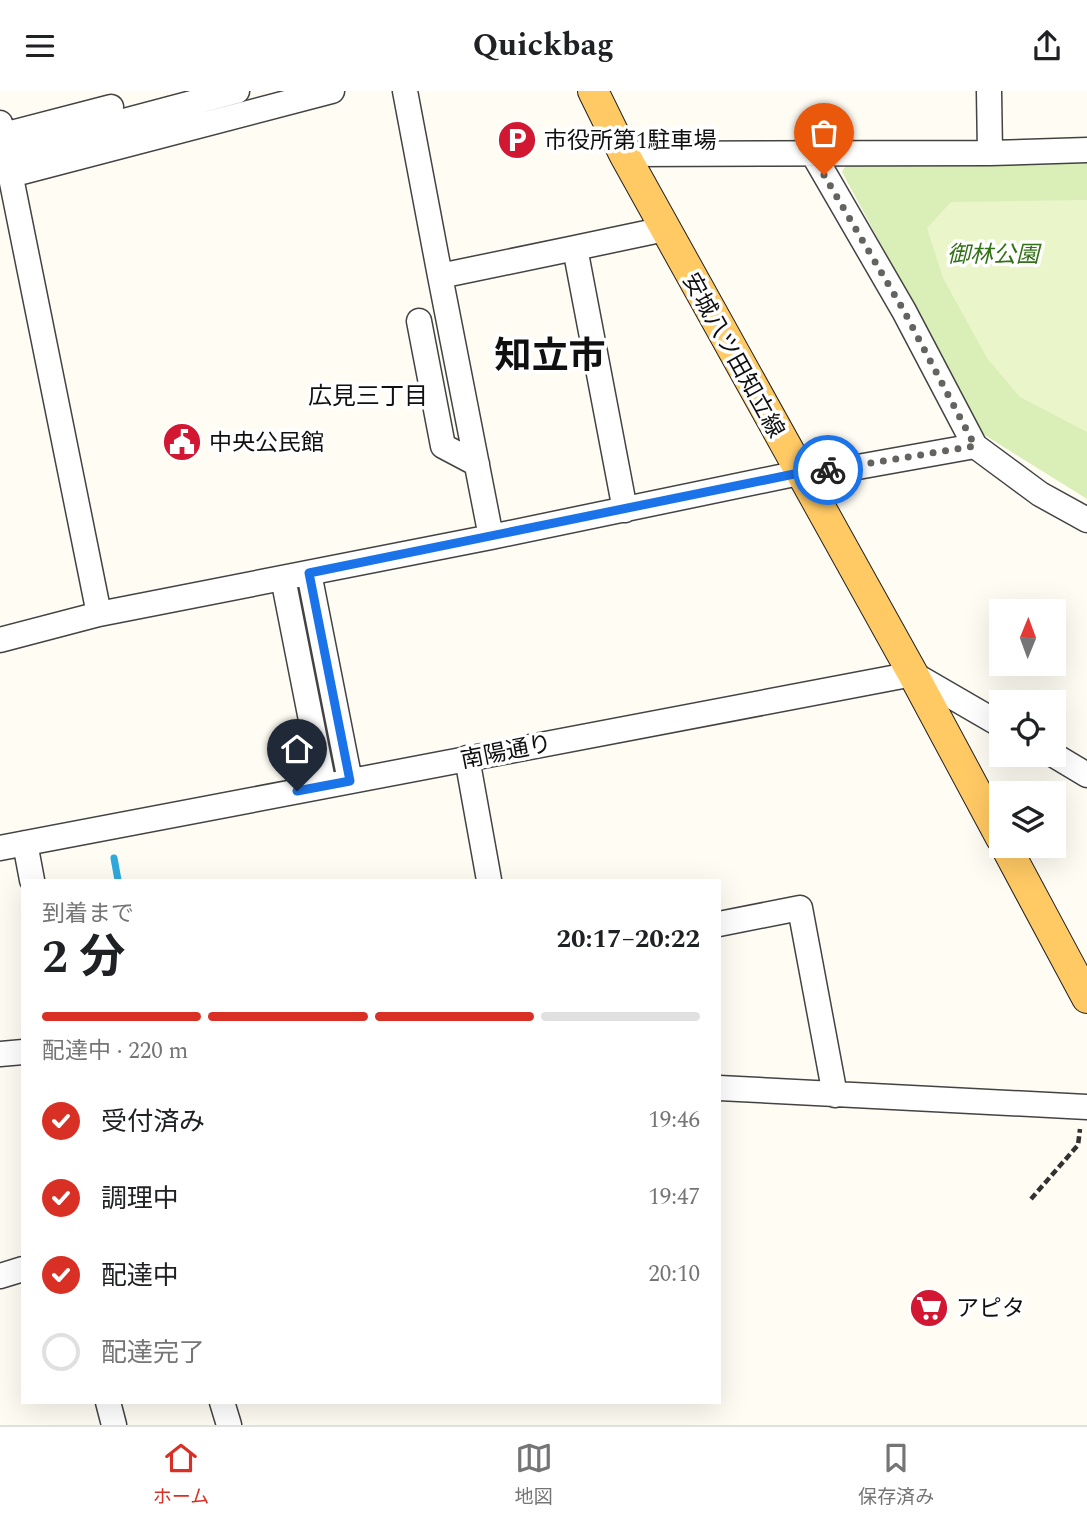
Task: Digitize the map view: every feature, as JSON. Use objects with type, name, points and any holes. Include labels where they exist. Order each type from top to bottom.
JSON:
[{"type":"main road","name":"安城八ツ田知立線","points":[[593,91],[624,154],[989,816]]},
{"type":"main road","points":[[1012,858],[1087,998]]},
{"type":"street","points":[[3,146],[172,91]]},
{"type":"street","points":[[3,146],[237,91]]},
{"type":"street","points":[[3,146],[332,91]]},
{"type":"street","points":[[405,91],[491,537]]},
{"type":"street","points":[[989,91],[990,153]]},
{"type":"street","points":[[3,146],[99,614]]},
{"type":"street","points":[[624,154],[990,153],[1087,150]]},
{"type":"street","points":[[813,154],[904,311],[975,446],[1040,494],[1087,520]]},
{"type":"street","points":[[440,276],[665,229]]},
{"type":"street","points":[[575,248],[625,510]]},
{"type":"street","points":[[419,321],[443,446],[477,464]]},
{"type":"street","points":[[0,640],[99,614],[799,473],[841,470],[975,446]]},
{"type":"street","points":[[309,573],[350,781]]},
{"type":"street","points":[[283,578],[324,786]]},
{"type":"street","points":[[913,674],[989,718]]},
{"type":"street","name":"南陽通り","points":[[0,848],[913,674]]},
{"type":"street","points":[[467,758],[489,879]]},
{"type":"street","points":[[1066,762],[1087,775]]},
{"type":"street","points":[[25,843],[32,879]]},
{"type":"street","points":[[721,924],[800,908],[835,1095]]},
{"type":"street","points":[[0,1054],[21,1052]]},
{"type":"street","points":[[721,1088],[1085,1107]]},
{"type":"street","points":[[0,1276],[21,1270]]},
{"type":"street","points":[[109,1404],[114,1425]]},
{"type":"street","points":[[223,1404],[229,1425]]},
{"type":"path","points":[[1031,1199],[1078,1145],[1085,1107]]},
{"type":"green space","name":"御林公園","points":[[1087,157],[1087,499],[983,434],[842,172],[846,165]]},
{"type":"green space","points":[[1087,200],[1087,432],[1020,397],[987,358],[943,278],[927,228],[951,202]]},
{"type":"waterway","points":[[114,858],[118,879]]},
{"type":"way so far","points":[[824,175],[904,311],[975,446],[828,470]]},
{"type":"place","name":"市役所第1駐車場","points":[[517,140]]},
{"type":"place","name":"中央公民館","points":[[182,442]]},
{"type":"place","name":"アピタ","points":[[929,1308]]},
{"type":"district","name":"知立市","points":[[550,355]]},
{"type":"district","name":"広見三丁目","points":[[368,396]]},
{"type":"route","points":[[297,791],[350,781],[309,573],[799,473],[828,470]]}]
